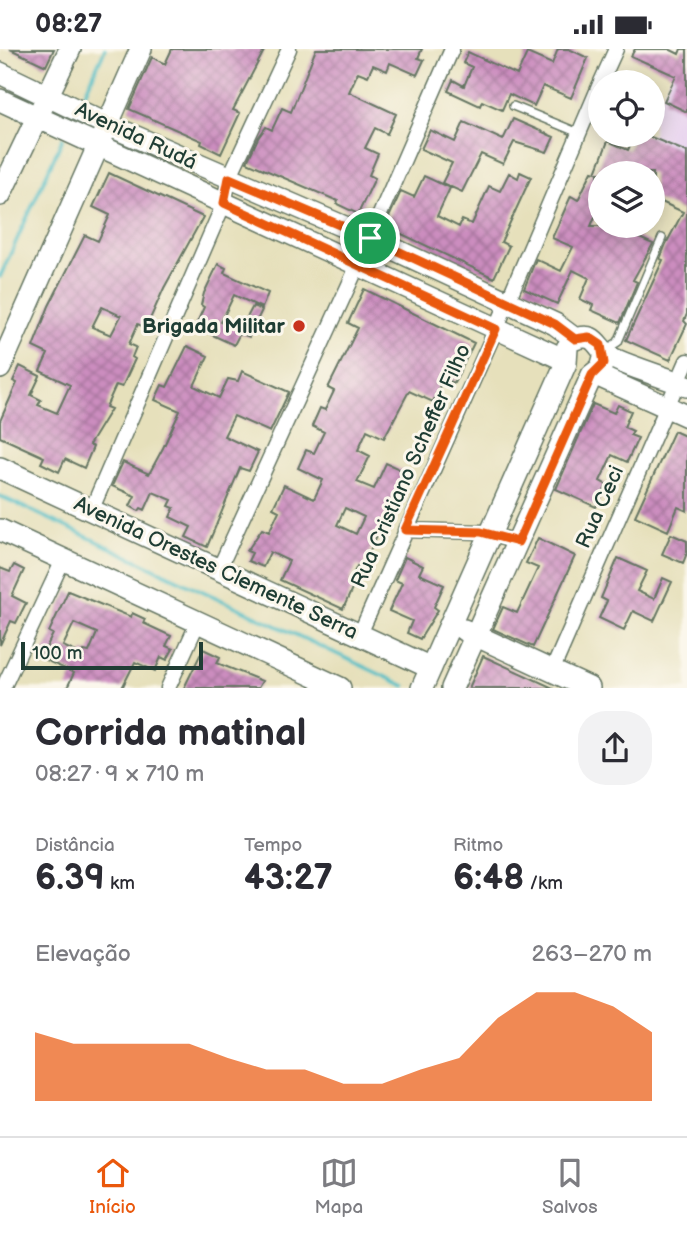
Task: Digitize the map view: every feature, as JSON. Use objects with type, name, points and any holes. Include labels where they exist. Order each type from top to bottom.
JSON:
[{"type":"street","points":[[0,194],[70,49]]},
{"type":"street","points":[[0,368],[141,49]]},
{"type":"street","points":[[91,511],[224,203],[229,178],[289,49]]},
{"type":"street","points":[[219,569],[358,265],[452,49]]},
{"type":"street","name":"Rua Cristiano Scheffer Filho","points":[[607,70],[616,49]]},
{"type":"street","name":"Avenida Rudá","points":[[0,73],[106,124],[370,238],[555,324],[575,339],[589,337],[605,352],[682,384]]},
{"type":"street","name":"Avenida Rudá","points":[[0,100],[496,329],[565,362],[579,376],[593,375],[687,416]]},
{"type":"street","name":"Rua Cristiano Scheffer Filho","points":[[360,634],[496,329],[588,113]]},
{"type":"street","points":[[422,688],[565,362],[567,346],[575,339]]},
{"type":"street","points":[[452,688],[593,375],[601,368],[605,352]]},
{"type":"street","name":"Rua Ceci","points":[[552,671],[667,407],[682,384],[687,361]]},
{"type":"street","name":"Avenida Orestes Clemente Serra","points":[[0,468],[431,668]]},
{"type":"street","points":[[0,530],[333,686]]},
{"type":"street","points":[[405,530],[491,533],[518,542]]},
{"type":"street","points":[[4,688],[63,560]]},
{"type":"street","points":[[168,688],[198,622]]},
{"type":"street","points":[[452,623],[589,688]]},
{"type":"lane","points":[[513,106],[579,133]]},
{"type":"lane","points":[[605,352],[618,342],[662,238]]},
{"type":"shaded area","points":[[683,49],[687,49],[687,197],[665,187],[665,161],[631,161],[637,147],[665,147],[665,88]]},
{"type":"building","points":[[10,49],[54,49],[46,66]]},
{"type":"building","points":[[172,49],[265,49],[233,110],[240,113],[221,154],[201,144],[202,141],[129,109],[152,57],[165,64]]},
{"type":"building","points":[[316,49],[422,49],[418,58],[424,60],[417,75],[390,63],[387,71],[373,65],[368,76],[358,72],[349,92],[396,114],[387,134],[375,128],[365,148],[378,154],[369,175],[375,178],[358,214],[337,204],[338,201],[247,162],[258,138],[266,127],[272,130],[282,108],[291,112]]},
{"type":"building","points":[[558,49],[569,49],[588,58],[571,98],[543,86],[534,106],[509,94],[502,110],[482,101],[480,106],[448,91],[453,80],[464,86],[472,67],[463,63],[468,52],[517,75],[527,53],[552,64]]},
{"type":"building","points":[[635,49],[669,49],[679,54],[681,49],[687,49],[687,112],[665,101],[676,76],[631,56]]},
{"type":"building","points":[[513,119],[554,137],[547,152],[514,142],[503,164],[481,154],[462,192],[442,183],[452,163],[421,149],[430,130],[455,142],[464,122],[503,140]]},
{"type":"building","points":[[665,143],[687,152],[687,314],[684,321],[687,324],[670,360],[626,340],[663,260],[660,259],[666,244],[683,212],[665,204],[665,161],[600,161],[606,147],[628,150],[629,147],[665,147]]},
{"type":"building","points":[[520,172],[531,177],[501,242],[509,246],[494,278],[385,226],[401,191],[414,197],[424,176],[450,188],[437,216],[459,227],[462,220],[472,224],[489,186],[500,191],[509,173],[518,178]]},
{"type":"building","points":[[109,173],[203,217],[164,288],[146,328],[138,324],[129,344],[136,347],[132,357],[135,359],[122,387],[116,385],[106,407],[111,409],[89,445],[93,447],[84,468],[65,459],[59,472],[41,463],[44,457],[0,437],[0,421],[17,383],[13,381],[20,366],[40,376],[31,395],[41,400],[38,405],[57,413],[70,385],[40,371],[48,354],[33,347],[49,306],[85,235],[98,241],[110,215],[93,207]],"holes":[[[102,307],[121,316],[111,335],[92,327]]]},
{"type":"building","points":[[588,179],[588,238],[639,238],[653,244],[633,280],[637,282],[620,323],[591,310],[593,305],[580,299],[589,278],[573,270],[557,304],[524,289],[536,259],[561,271],[573,247],[552,238],[571,196],[578,200]]},
{"type":"building","points":[[218,264],[226,268],[224,273],[268,293],[262,308],[234,295],[221,322],[240,331],[253,306],[262,310],[249,337],[240,333],[234,345],[195,327],[204,307],[201,305],[204,293]]},
{"type":"building","points":[[364,289],[474,343],[454,383],[443,378],[433,402],[409,391],[384,438],[367,430],[358,450],[370,456],[357,482],[374,489],[386,463],[406,472],[362,568],[357,566],[349,583],[354,585],[343,609],[280,580],[289,561],[270,552],[263,567],[248,561],[252,553],[247,551],[262,529],[269,532],[279,511],[273,508],[284,485],[314,499],[323,480],[298,468],[306,450],[314,453],[324,432],[312,426],[320,408],[325,410],[334,391],[328,388],[358,328],[348,323]],"holes":[[[345,508],[364,517],[356,534],[337,525]]]},
{"type":"building","points":[[187,346],[208,356],[194,386],[219,398],[228,379],[238,381],[242,371],[289,392],[270,432],[234,416],[224,436],[258,452],[249,471],[240,468],[207,547],[186,537],[191,527],[170,517],[174,508],[169,506],[172,500],[153,492],[145,510],[141,508],[139,511],[130,506],[135,496],[112,486],[123,462],[149,474],[163,448],[180,411],[155,400],[162,385],[167,387]]},
{"type":"building","points":[[593,404],[614,413],[618,405],[631,411],[624,427],[633,431],[630,435],[638,438],[627,462],[612,455],[600,481],[607,485],[596,507],[556,489]]},
{"type":"building","points":[[674,431],[687,437],[687,511],[678,507],[668,531],[635,516]]},
{"type":"building","points":[[671,534],[687,541],[687,553],[683,563],[662,554]]},
{"type":"building","points":[[538,538],[575,556],[533,647],[493,629],[503,607],[517,613],[538,568],[526,563]]},
{"type":"building","points":[[405,557],[423,566],[419,574],[444,585],[434,607],[438,610],[420,639],[407,633],[412,621],[389,611],[402,583],[395,580]]},
{"type":"building","points":[[618,558],[647,571],[637,591],[654,599],[663,578],[672,582],[654,621],[633,611],[624,630],[599,618],[607,601],[601,598]]},
{"type":"building","points":[[14,565],[24,570],[12,596],[26,603],[16,623],[11,621],[0,645],[0,568],[10,572]]},
{"type":"building","points":[[68,591],[131,617],[132,613],[145,619],[143,623],[171,636],[166,646],[173,649],[167,660],[161,657],[155,671],[135,662],[122,688],[67,688],[74,673],[41,658],[53,634],[49,632]],"holes":[[[74,623],[97,633],[89,652],[84,651],[82,655],[63,646]]]},
{"type":"building","points":[[203,649],[220,657],[217,663],[262,681],[258,688],[184,688]]},
{"type":"building","points":[[483,656],[553,688],[469,688]]},
{"type":"waterway","points":[[83,97],[105,49]]},
{"type":"waterway","points":[[0,277],[63,138]]},
{"type":"waterway","points":[[0,496],[405,686]]},
{"type":"place","name":"Brigada Militar","points":[[299,326]]},
{"type":"route","points":[[229,178],[370,238],[555,324],[575,339],[589,337],[596,340],[604,350],[604,363],[592,375],[518,542],[491,533],[405,530],[496,329],[224,203],[229,178]]}]
